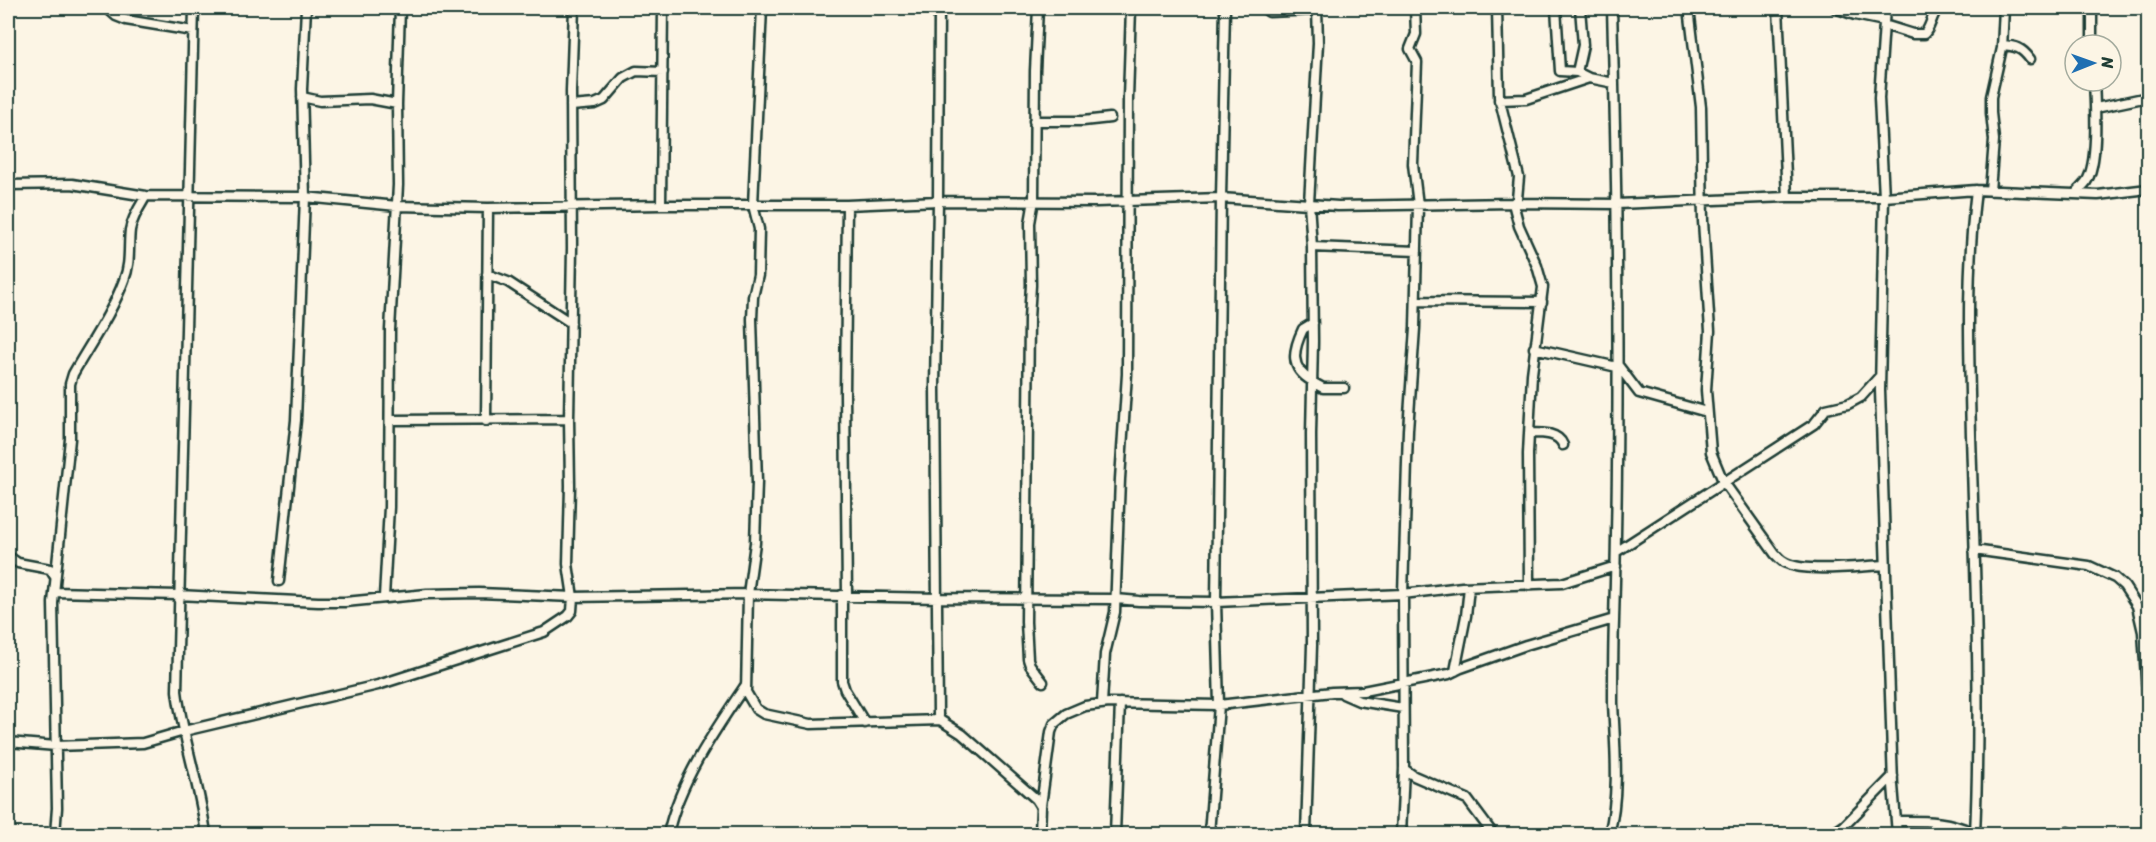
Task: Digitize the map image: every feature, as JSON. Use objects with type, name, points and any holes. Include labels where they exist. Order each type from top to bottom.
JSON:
[{"type":"street","points":[[106,8],[126,20],[193,31]]},
{"type":"street","points":[[194,8],[177,692],[206,834]]},
{"type":"street","points":[[279,581],[296,420],[304,197],[302,97],[306,8]]},
{"type":"street","points":[[384,597],[391,420],[390,330],[399,151],[397,104],[400,8]]},
{"type":"street","points":[[8,742],[56,746],[143,743],[184,731],[378,685],[544,632],[572,611],[573,597],[568,564],[571,106],[574,8]]},
{"type":"street","points":[[661,205],[663,8]]},
{"type":"street","points":[[762,8],[753,205],[759,230],[758,268],[752,319],[757,482],[755,543],[748,594],[746,686],[751,702],[764,714],[811,724],[940,720],[962,734],[1021,784],[1041,807]]},
{"type":"street","points":[[939,8],[935,387],[937,705],[940,720]]},
{"type":"street","points":[[1038,8],[1034,200],[1030,224],[1026,597],[1028,660],[1043,682]]},
{"type":"street","points":[[1102,704],[1105,654],[1114,622],[1116,599],[1120,479],[1127,374],[1128,98],[1131,8]]},
{"type":"street","points":[[1209,834],[1218,705],[1216,602],[1221,198],[1226,8]]},
{"type":"street","points":[[1264,8],[1273,12],[1317,9],[1318,43],[1309,203],[1313,323],[1311,695],[1306,834]]},
{"type":"street","points":[[1401,834],[1404,769],[1403,594],[1418,205],[1413,164],[1417,62],[1410,49],[1416,34],[1415,8]]},
{"type":"street","points":[[1497,8],[1499,100],[1519,177],[1517,199],[1513,202]]},
{"type":"street","points":[[1556,8],[1560,71],[1577,72],[1589,78],[1614,83]]},
{"type":"street","points":[[1577,72],[1583,45],[1580,8]]},
{"type":"street","points":[[1609,834],[1613,814],[1615,756],[1613,699],[1614,619],[1617,586],[1617,204],[1612,8]]},
{"type":"street","points":[[1689,8],[1701,107],[1703,231],[1710,331],[1707,412],[1711,452],[1723,481],[1775,554],[1785,563],[1818,568],[1885,565]]},
{"type":"street","points":[[1778,8],[1787,197]]},
{"type":"street","points":[[1835,8],[1913,34],[1924,34],[1928,30],[1931,16],[1938,8]]},
{"type":"street","points":[[1885,8],[1879,98],[1884,197],[1880,377],[1885,565],[1897,834]]},
{"type":"street","points":[[1990,190],[1994,140],[1991,98],[2002,45],[2004,8]]},
{"type":"street","points":[[2092,8],[2092,33]]},
{"type":"street","points":[[2002,45],[2023,49],[2030,59]]},
{"type":"street","points":[[571,106],[595,104],[604,100],[623,78],[636,71],[663,72]]},
{"type":"street","points":[[1499,100],[1526,99],[1574,85],[1589,78]]},
{"type":"street","points":[[2076,193],[2087,180],[2093,159],[2095,93]]},
{"type":"street","points":[[302,97],[320,101],[370,99],[397,104]]},
{"type":"street","points":[[2096,108],[2148,97]]},
{"type":"street","points":[[1034,121],[1083,121],[1110,118]]},
{"type":"street","points":[[8,185],[72,184],[146,196],[304,197],[397,206],[488,208],[848,205],[1034,200],[1128,202],[1221,198],[1338,206],[1513,202],[1617,204],[1787,197],[1884,197],[1976,190],[2098,195],[2148,189]]},
{"type":"street","points":[[1896,821],[1956,825],[1975,834],[1978,762],[1968,269],[1976,190]]},
{"type":"street","points":[[55,834],[57,808],[54,592],[70,439],[71,379],[125,278],[129,258],[130,230],[146,196]]},
{"type":"street","points":[[1513,202],[1518,226],[1541,279],[1542,302],[1534,348],[1529,433],[1528,585]]},
{"type":"street","points":[[848,205],[845,595],[842,681],[865,723]]},
{"type":"street","points":[[486,421],[488,208]]},
{"type":"street","points":[[1312,247],[1417,251]]},
{"type":"street","points":[[487,274],[508,282],[571,323]]},
{"type":"street","points":[[1416,301],[1542,302]]},
{"type":"street","points":[[1313,323],[1303,329],[1295,359],[1298,371],[1323,387],[1344,388]]},
{"type":"street","points":[[1534,348],[1577,359],[1617,365],[1639,393],[1707,412]]},
{"type":"street","points":[[1616,552],[1814,424],[1824,410],[1861,398],[1880,377]]},
{"type":"street","points":[[391,420],[569,419]]},
{"type":"street","points":[[1529,433],[1555,435],[1559,437],[1563,445]]},
{"type":"street","points":[[1974,550],[2089,566],[2124,586],[2137,606],[2143,632],[2148,710]]},
{"type":"street","points":[[8,556],[18,563],[50,569],[55,577]]},
{"type":"street","points":[[54,592],[318,602],[479,593],[573,597],[748,594],[1216,602],[1403,594],[1469,587],[1563,583],[1616,566]]},
{"type":"street","points":[[1455,670],[1466,616],[1469,587]]},
{"type":"street","points":[[1040,834],[1041,807],[1051,732],[1054,724],[1074,709],[1120,703],[1218,705],[1363,691],[1449,674],[1526,645],[1614,619]]},
{"type":"street","points":[[668,834],[675,805],[710,740],[746,686]]},
{"type":"street","points":[[1338,692],[1359,701],[1403,708]]},
{"type":"street","points":[[1115,834],[1120,703]]},
{"type":"street","points":[[1404,769],[1414,776],[1467,799],[1493,834]]},
{"type":"street","points":[[1832,834],[1893,776]]}]
